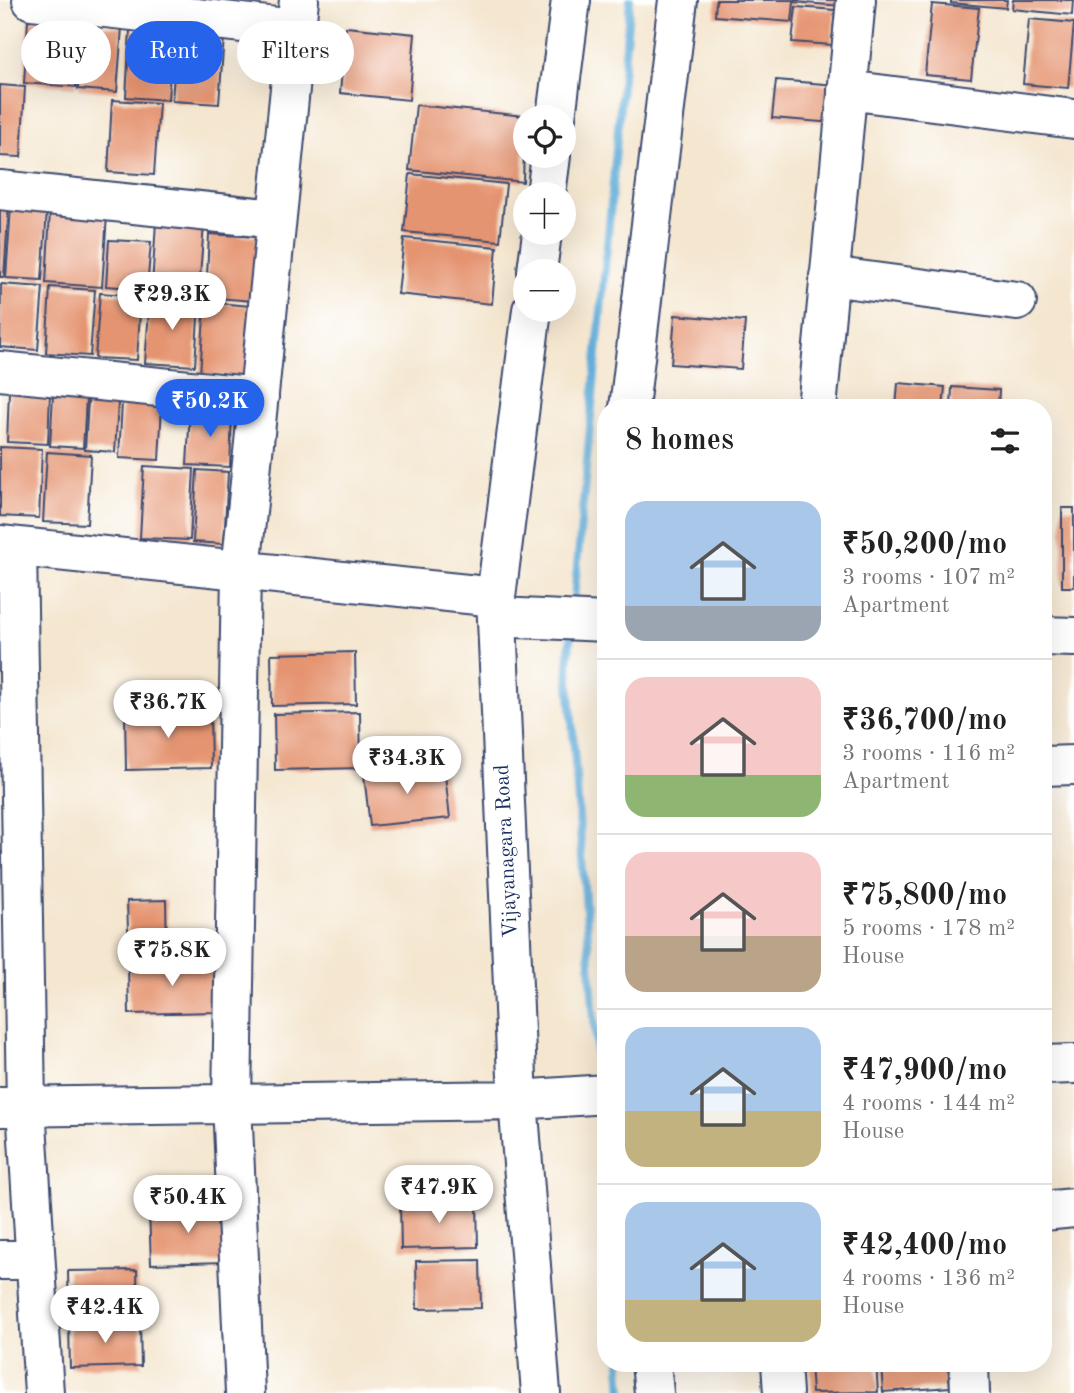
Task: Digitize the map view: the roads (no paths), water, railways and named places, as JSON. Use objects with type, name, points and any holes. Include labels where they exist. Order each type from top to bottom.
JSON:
[{"type":"street","points":[[32,0],[297,15],[242,571],[232,1103],[245,1393]]},
{"type":"street","points":[[558,105],[571,0]]},
{"type":"street","points":[[630,399],[678,0]]},
{"type":"street","points":[[818,399],[856,0]]},
{"type":"street","points":[[847,90],[1074,118]]},
{"type":"street","points":[[0,190],[276,219]]},
{"type":"street","points":[[829,276],[1017,301]]},
{"type":"street","name":"Vijayanagara Road","points":[[531,322],[496,607],[519,1100],[541,1393]]},
{"type":"street","points":[[0,371],[259,397]]},
{"type":"street","points":[[44,1393],[18,1260],[13,1107],[9,546],[242,571],[496,607],[597,613]]},
{"type":"street","points":[[1052,636],[1074,637]]},
{"type":"street","points":[[1052,766],[1074,765]]},
{"type":"street","points":[[1052,1064],[1074,1063]]},
{"type":"street","points":[[13,1107],[519,1100],[597,1095]]},
{"type":"street","points":[[1052,1210],[1074,1209]]},
{"type":"street","points":[[652,1372],[653,1393]]},
{"type":"street","points":[[782,1372],[783,1393]]},
{"type":"street","points":[[969,1372],[970,1393]]},
{"type":"waterway","points":[[573,610],[630,0]]},
{"type":"waterway","points":[[571,630],[568,667],[597,1058]]},
{"type":"waterway","points":[[621,1372],[622,1393]]}]
